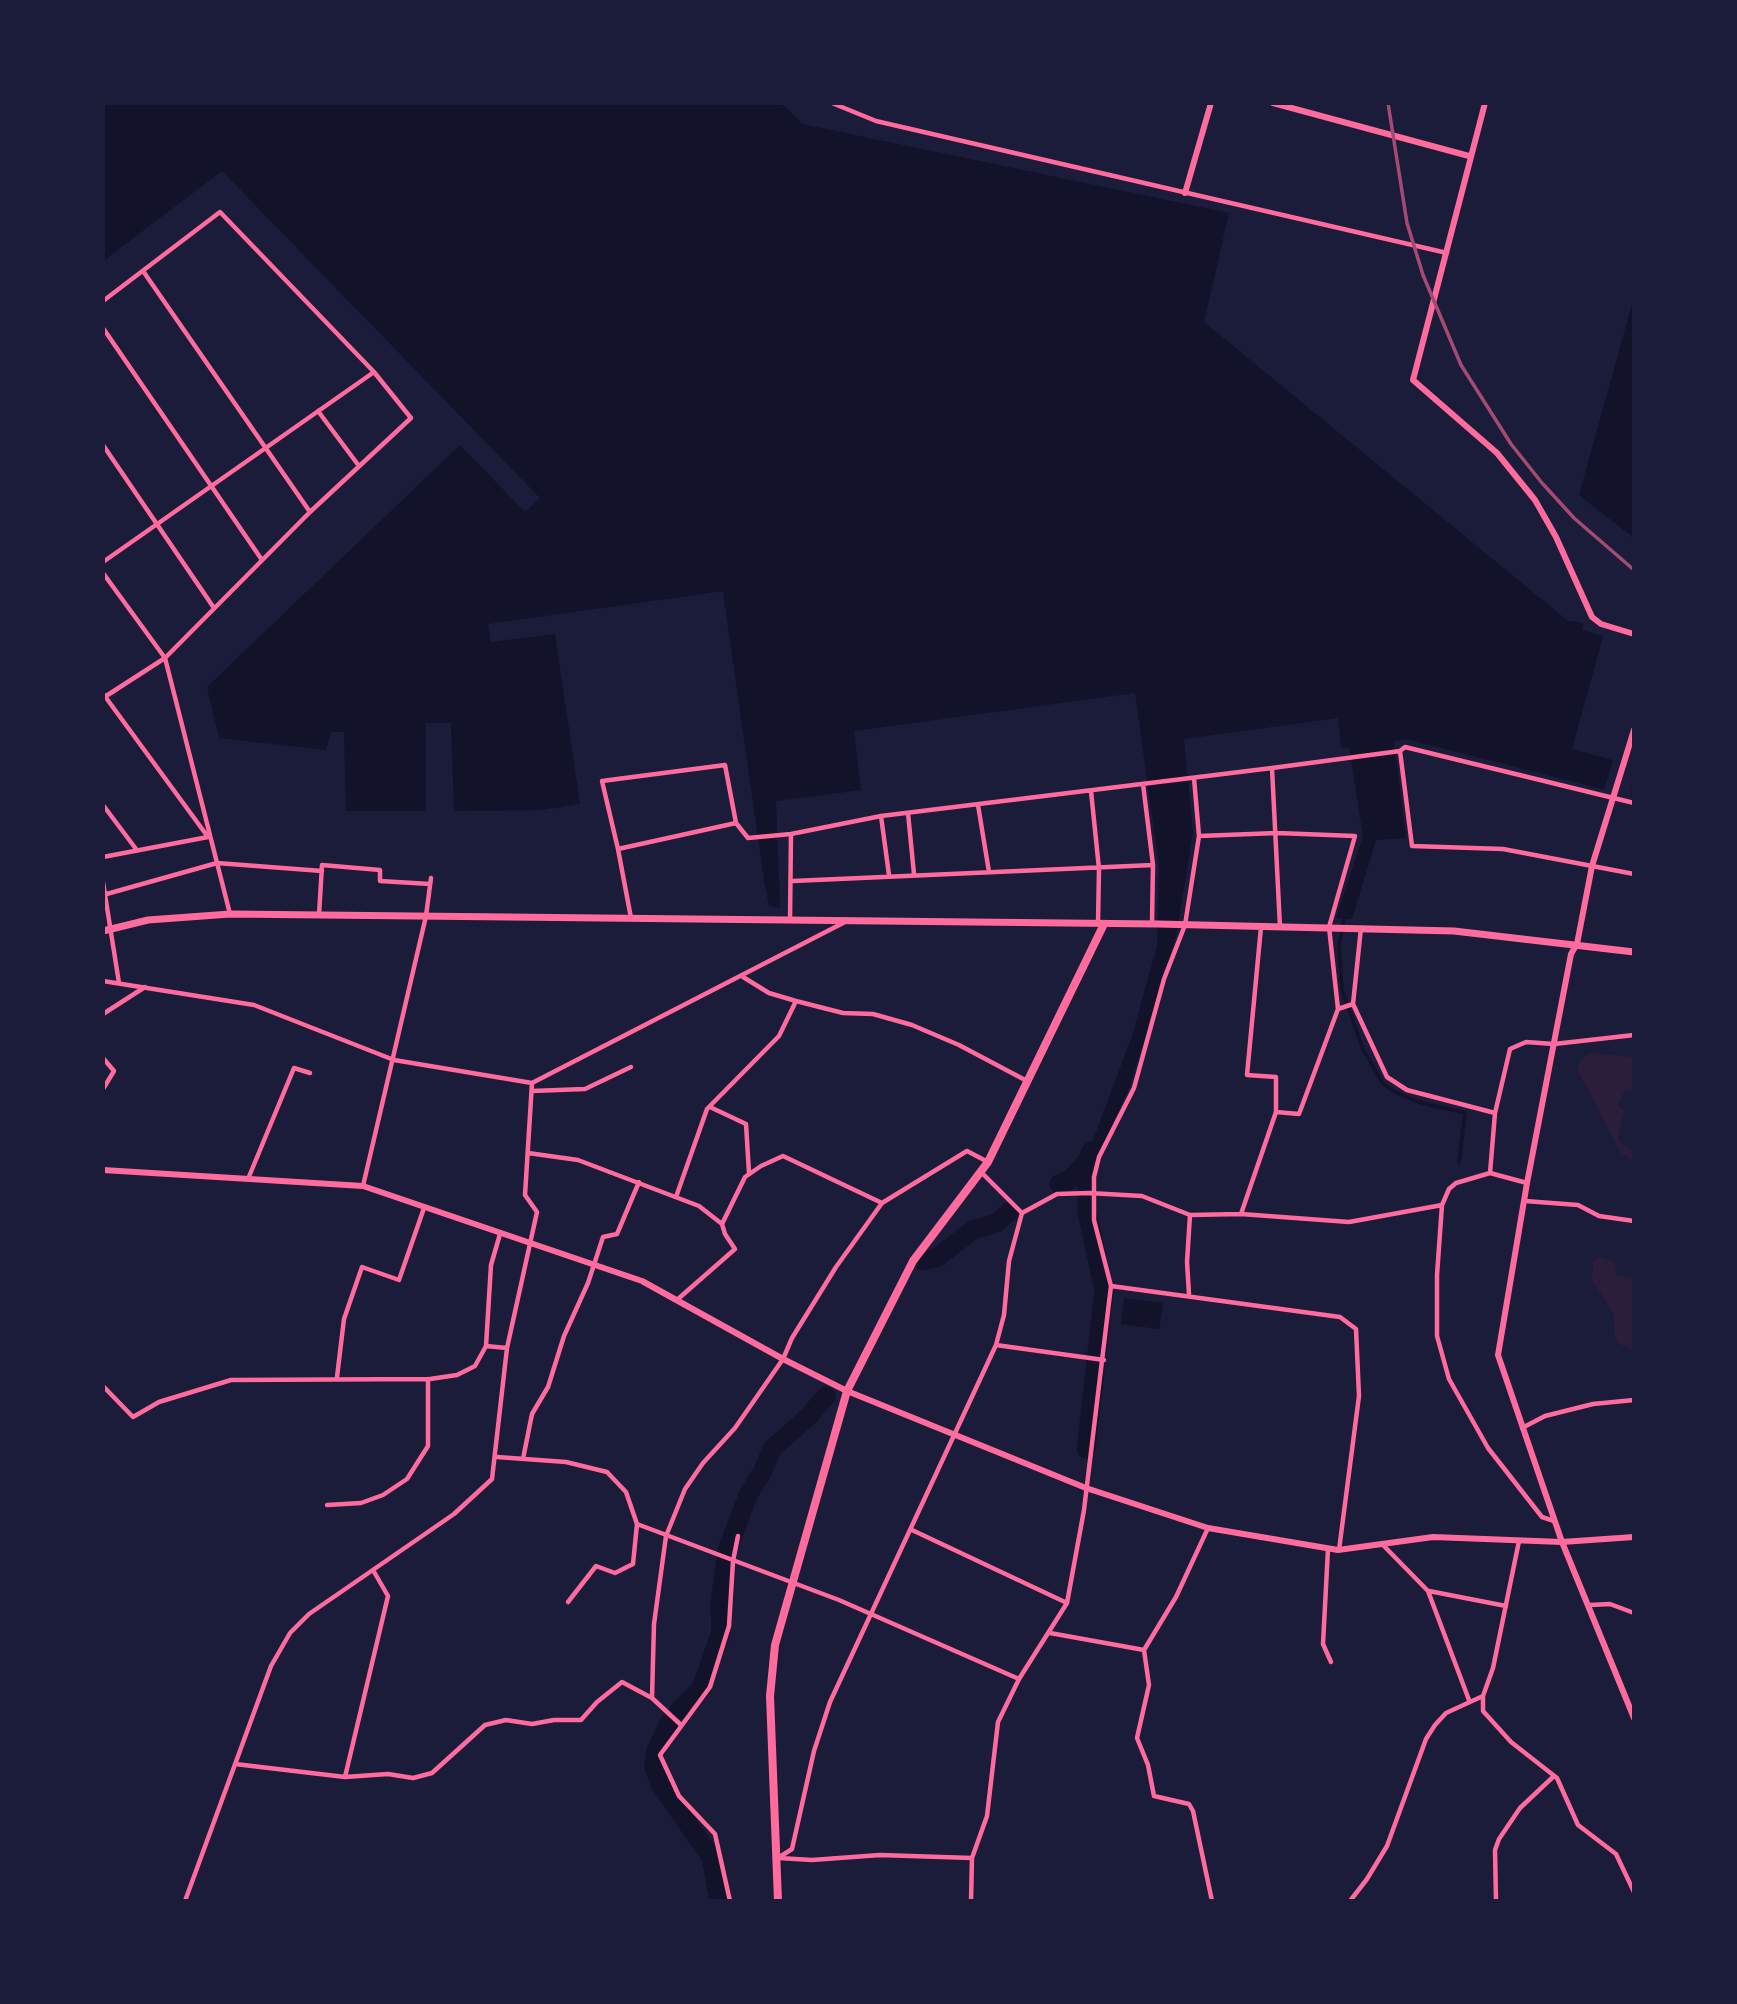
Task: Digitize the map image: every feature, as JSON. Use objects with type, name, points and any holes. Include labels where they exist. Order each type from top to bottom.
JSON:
[{"type":"main road","points":[[103,931],[168,917],[230,914],[1155,924],[1454,931],[1634,952]]},
{"type":"main road","points":[[778,1901],[770,1696],[775,1645],[790,1584],[847,1391],[913,1261],[988,1162],[1101,924]]},
{"type":"street","points":[[832,103],[876,121],[1448,254]]},
{"type":"street","points":[[1185,193],[1211,103]]},
{"type":"street","points":[[1273,103],[1469,156]]},
{"type":"street","points":[[1485,103],[1469,156],[1448,254],[1413,380],[1497,453],[1535,500],[1556,537],[1592,617],[1601,624],[1634,634]]},
{"type":"street","points":[[103,301],[220,212],[374,372],[411,418],[310,513],[165,658],[104,696],[208,837]]},
{"type":"street","points":[[142,271],[310,513]]},
{"type":"street","points":[[103,328],[262,560]]},
{"type":"street","points":[[103,562],[374,372]]},
{"type":"street","points":[[318,411],[359,466]]},
{"type":"street","points":[[103,445],[214,608]]},
{"type":"street","points":[[103,573],[165,658],[208,837],[230,914]]},
{"type":"street","points":[[1634,730],[1592,866],[1577,944],[1572,954],[1527,1183],[1498,1355],[1562,1542],[1634,1718]]},
{"type":"street","points":[[632,919],[602,780],[725,765],[736,823],[748,838],[790,834],[881,816],[1272,768],[1400,751],[1405,747],[1634,803]]},
{"type":"street","points":[[1400,751],[1412,846],[1503,849],[1634,874]]},
{"type":"street","points":[[1272,768],[1280,927]]},
{"type":"street","points":[[971,1901],[972,1858],[987,1816],[998,1722],[1019,1679],[1067,1603],[1086,1488],[1111,1286],[1090,1193],[1100,1157],[1134,1088],[1182,925],[1199,836],[1195,778]]},
{"type":"street","points":[[1143,784],[1153,865],[1155,924]]},
{"type":"street","points":[[1091,791],[1099,869],[1101,924]]},
{"type":"street","points":[[103,805],[136,849]]},
{"type":"street","points":[[978,805],[989,872]]},
{"type":"street","points":[[908,813],[914,874]]},
{"type":"street","points":[[881,816],[888,875]]},
{"type":"street","points":[[618,849],[736,823]]},
{"type":"street","points":[[1199,836],[1277,832],[1355,836],[1332,927],[1340,1009],[1299,1114],[1276,1112]]},
{"type":"street","points":[[790,834],[793,881],[790,921]]},
{"type":"street","points":[[103,857],[208,837]]},
{"type":"street","points":[[105,895],[217,863],[322,871]]},
{"type":"street","points":[[793,881],[1153,865]]},
{"type":"street","points":[[318,915],[322,866],[380,870],[380,881],[430,881],[426,916],[363,1186]]},
{"type":"street","points":[[103,882],[119,983]]},
{"type":"street","points":[[103,981],[254,1005],[394,1060],[532,1083],[848,921]]},
{"type":"street","points":[[1241,1214],[1276,1112],[1276,1077],[1247,1074],[1261,927]]},
{"type":"street","points":[[1361,927],[1353,1004],[1387,1077],[1407,1090],[1495,1113]]},
{"type":"street","points":[[742,977],[769,993],[796,1001],[843,1013],[873,1014],[912,1026],[959,1045],[1027,1081]]},
{"type":"street","points":[[103,1014],[146,986]]},
{"type":"street","points":[[676,1197],[710,1107],[779,1036],[796,1001]]},
{"type":"street","points":[[1340,1009],[1353,1004]]},
{"type":"street","points":[[1490,1173],[1495,1113],[1510,1049],[1526,1042],[1554,1044],[1634,1035]]},
{"type":"street","points":[[103,1058],[114,1071],[103,1089]]},
{"type":"street","points":[[532,1091],[585,1089],[631,1067]]},
{"type":"street","points":[[248,1179],[294,1068],[310,1073]]},
{"type":"street","points":[[185,1901],[271,1666],[287,1637],[304,1618],[476,1496],[492,1479],[497,1457],[507,1348],[537,1212],[526,1195],[532,1083]]},
{"type":"street","points":[[710,1107],[746,1124],[750,1173]]},
{"type":"street","points":[[652,1698],[654,1624],[666,1536],[690,1480],[730,1435],[783,1359],[792,1338],[830,1276],[882,1203],[967,1151],[988,1162]]},
{"type":"street","points":[[528,1153],[578,1160],[639,1182],[699,1206],[722,1224]]},
{"type":"street","points":[[678,1299],[735,1249],[724,1234],[722,1224],[745,1177],[783,1156],[882,1203]]},
{"type":"street","points":[[103,1170],[363,1186],[424,1209],[642,1281],[847,1391],[1086,1488],[1208,1528],[1338,1550],[1433,1537],[1562,1542],[1634,1537]]},
{"type":"street","points":[[981,1172],[1022,1213]]},
{"type":"street","points":[[1527,1183],[1490,1173],[1457,1183],[1449,1189],[1443,1205],[1437,1275],[1437,1336],[1445,1369],[1462,1406],[1488,1448],[1542,1517],[1555,1521]]},
{"type":"street","points":[[523,1459],[532,1414],[548,1387],[564,1336],[603,1237],[617,1234],[639,1182]]},
{"type":"street","points":[[778,1857],[792,1849],[814,1751],[830,1702],[996,1345],[1004,1315],[1009,1261],[1022,1213],[1057,1194],[1090,1193],[1142,1196],[1190,1215],[1241,1214],[1349,1222],[1443,1205]]},
{"type":"street","points":[[1525,1201],[1578,1205],[1599,1216],[1634,1222]]},
{"type":"street","points":[[337,1377],[344,1319],[362,1267],[399,1280],[424,1209]]},
{"type":"street","points":[[1189,1294],[1187,1262],[1190,1215]]},
{"type":"street","points":[[103,1386],[133,1417],[159,1402],[231,1380],[337,1377],[428,1379],[457,1376],[475,1366],[486,1346],[491,1265],[500,1234]]},
{"type":"street","points":[[1111,1286],[1189,1294],[1340,1317],[1356,1329],[1359,1396],[1338,1550]]},
{"type":"street","points":[[996,1345],[1103,1360]]},
{"type":"street","points":[[486,1346],[507,1348]]},
{"type":"street","points":[[327,1505],[361,1503],[383,1495],[407,1479],[428,1446],[428,1379]]},
{"type":"street","points":[[1522,1428],[1545,1416],[1593,1404],[1634,1400]]},
{"type":"street","points":[[497,1457],[566,1462],[607,1472],[626,1492],[637,1524],[633,1564],[615,1573],[596,1566],[568,1602]]},
{"type":"street","points":[[637,1524],[790,1584],[839,1600],[1019,1679]]},
{"type":"street","points":[[1208,1528],[1176,1597],[1144,1650],[1149,1685],[1137,1738],[1138,1748],[1148,1765],[1154,1796],[1189,1804],[1193,1811],[1212,1901]]},
{"type":"street","points":[[912,1530],[1067,1603]]},
{"type":"street","points":[[730,1901],[715,1834],[679,1797],[660,1755],[680,1724],[710,1687],[729,1626],[731,1560],[738,1535]]},
{"type":"street","points":[[1519,1541],[1493,1668],[1483,1696],[1483,1712],[1511,1742],[1555,1776],[1578,1825],[1616,1854],[1634,1892]]},
{"type":"street","points":[[1381,1544],[1429,1591],[1469,1700]]},
{"type":"street","points":[[1328,1549],[1323,1644],[1331,1662]]},
{"type":"street","points":[[345,1777],[387,1596],[373,1570]]},
{"type":"street","points":[[1429,1591],[1506,1606]]},
{"type":"street","points":[[1590,1605],[1610,1604],[1634,1613]]},
{"type":"street","points":[[1050,1633],[1144,1650]]},
{"type":"street","points":[[235,1764],[345,1777],[388,1774],[412,1778],[432,1773],[485,1726],[506,1720],[532,1724],[554,1720],[581,1720],[597,1702],[622,1682],[652,1698],[680,1724]]},
{"type":"street","points":[[1350,1901],[1387,1846],[1426,1740],[1446,1713],[1469,1700],[1483,1696]]},
{"type":"street","points":[[1496,1901],[1495,1850],[1499,1839],[1520,1808],[1555,1776]]},
{"type":"street","points":[[778,1857],[812,1860],[880,1855],[972,1858]]},
{"type":"shaded area","points":[[103,103],[782,103],[802,124],[1229,213],[1204,322],[1568,621],[1583,623],[1582,630],[1603,636],[1572,749],[1634,766],[1634,797],[1406,739],[1394,741],[1406,838],[1376,840],[1352,919],[1336,918],[1363,836],[1349,747],[1341,748],[1338,718],[1184,739],[1193,832],[1176,936],[1130,1086],[1093,1165],[1087,1185],[1084,1171],[1077,1172],[1086,1159],[1132,1036],[1157,946],[1159,866],[1135,693],[854,731],[861,790],[776,801],[780,908],[769,906],[764,880],[723,591],[488,624],[491,642],[555,634],[580,804],[541,810],[454,811],[451,723],[426,723],[426,811],[346,811],[344,732],[331,732],[326,750],[219,738],[207,687],[460,445],[525,512],[540,498],[222,171],[103,261]]},
{"type":"shaded area","points":[[1634,297],[1634,538],[1579,495]]},
{"type":"shaded area","points":[[1589,1053],[1634,1057],[1634,1092],[1626,1089],[1617,1106],[1625,1110],[1618,1135],[1619,1141],[1633,1151],[1634,1161],[1621,1153],[1578,1071],[1578,1064]]},
{"type":"shaded area","points":[[1599,1257],[1615,1262],[1616,1275],[1634,1278],[1634,1350],[1617,1343],[1614,1314],[1592,1280],[1593,1261]]},
{"type":"shaded area","points":[[1124,1298],[1163,1303],[1159,1329],[1121,1324]]},
{"type":"pier","points":[[1613,760],[1634,766],[1631,797],[1604,790]]},
{"type":"waterway","points":[[1344,919],[1339,946],[1342,990],[1363,1049],[1382,1082],[1391,1090],[1418,1102],[1465,1113],[1459,1163]]},
{"type":"waterway","points":[[1059,1184],[1070,1180],[1087,1161],[1091,1151]]},
{"type":"waterway","points":[[1086,1449],[1104,1290],[1087,1212],[1087,1161]]},
{"type":"waterway","points":[[923,1261],[938,1257],[973,1230],[996,1223],[1010,1211]]},
{"type":"waterway","points":[[679,1710],[701,1689],[721,1632],[720,1603],[727,1550],[749,1493],[762,1473],[772,1449],[809,1416],[826,1396]]},
{"type":"waterway","points":[[669,1723],[656,1750],[654,1767],[660,1784],[711,1857],[719,1901]]},
{"type":"railway","points":[[1388,103],[1407,223],[1423,275],[1461,365],[1511,444],[1542,483],[1574,518],[1634,570]]}]
